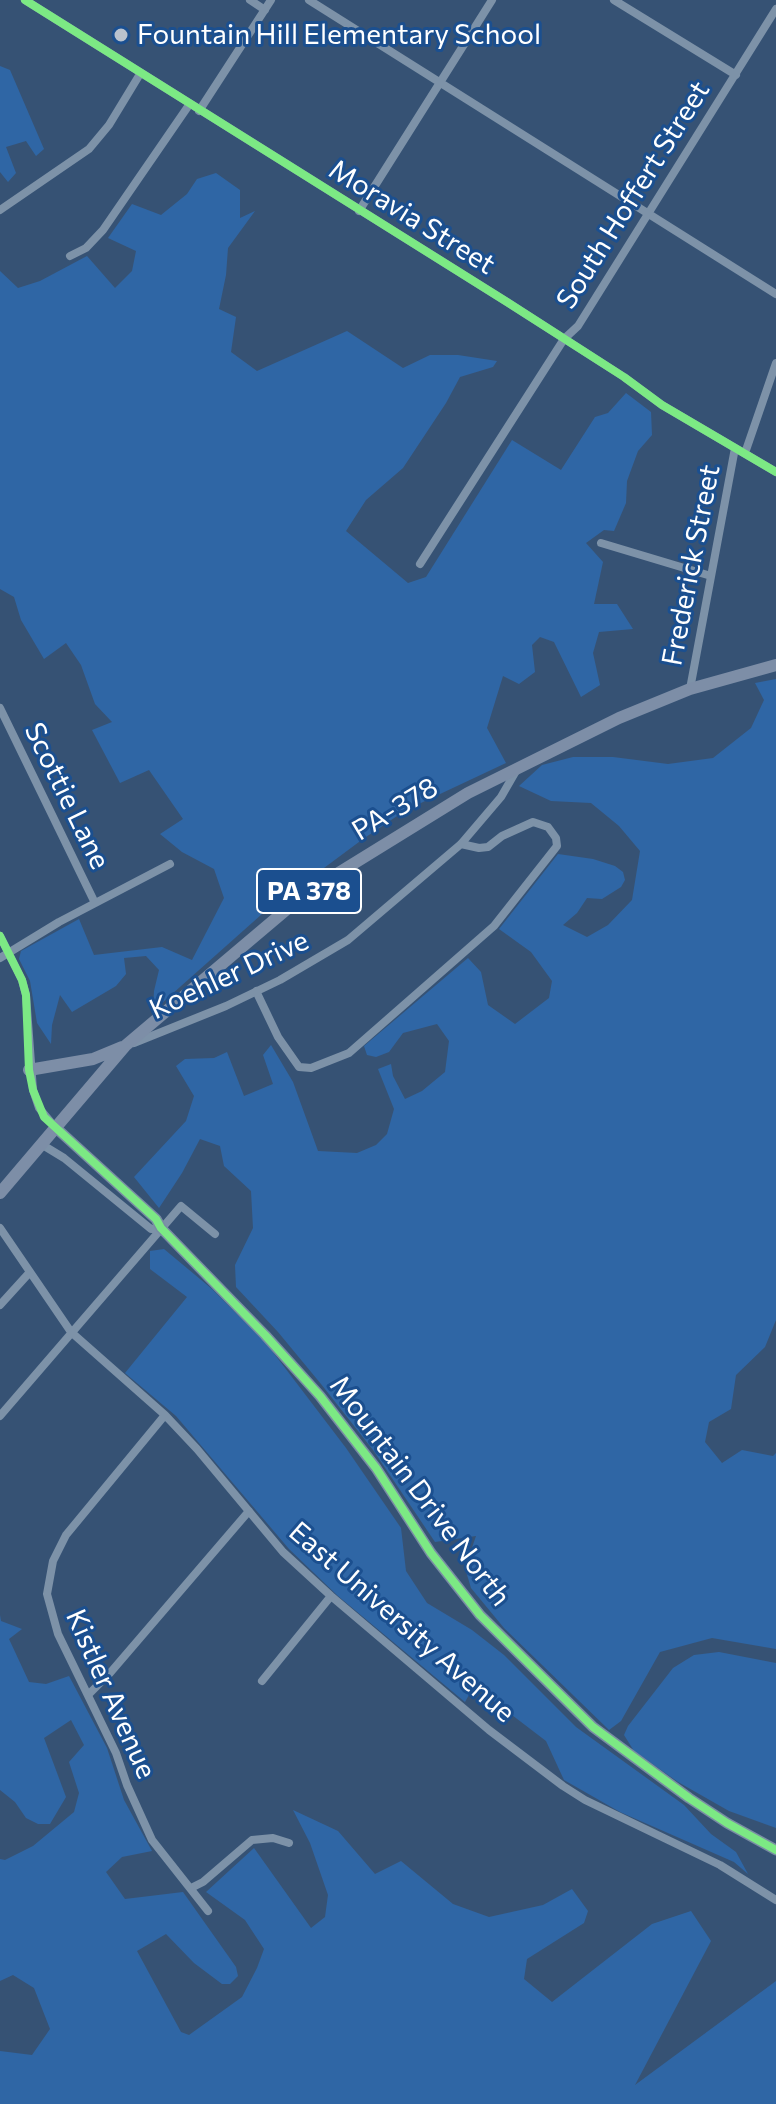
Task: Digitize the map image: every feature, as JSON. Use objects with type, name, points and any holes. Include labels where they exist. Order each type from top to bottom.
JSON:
[{"type":"main road","name":"PA-378","points":[[0,1193],[125,1046],[306,893],[468,793],[619,718],[690,689],[776,665]]},
{"type":"main road","points":[[29,1070],[93,1059],[125,1046]]},
{"type":"street","name":"Moravia Street","points":[[25,0],[564,339],[662,405],[776,472]]},
{"type":"street","points":[[250,0],[265,10]]},
{"type":"street","points":[[199,111],[271,0]]},
{"type":"street","points":[[309,0],[776,294]]},
{"type":"street","points":[[359,211],[492,0]]},
{"type":"street","points":[[614,0],[736,75]]},
{"type":"street","name":"South Hoffert Street","points":[[420,564],[564,339],[578,326],[776,9]]},
{"type":"street","points":[[0,210],[89,149],[109,125],[140,74]]},
{"type":"street","points":[[70,256],[86,248],[103,230],[189,105]]},
{"type":"street","name":"Frederick Street","points":[[745,453],[776,363]]},
{"type":"street","name":"Frederick Street","points":[[690,689],[735,448]]},
{"type":"street","points":[[601,543],[711,576]]},
{"type":"street","name":"Scottie Lane","points":[[0,708],[95,903]]},
{"type":"street","name":"Koehler Drive","points":[[125,1046],[256,991],[348,940],[461,844],[501,797],[516,770]]},
{"type":"street","points":[[256,991],[278,1037],[299,1067],[311,1068],[349,1053],[494,926],[557,846],[556,838],[548,827],[533,822],[502,836],[488,847],[461,844]]},
{"type":"street","points":[[0,958],[170,864]]},
{"type":"street","points":[[0,936],[26,995],[29,1070],[39,1108],[55,1127]]},
{"type":"street","name":"Mountain Drive North","points":[[55,1127],[156,1219],[161,1228],[320,1396],[376,1468],[431,1553],[480,1615],[593,1727],[715,1815],[776,1850]]},
{"type":"street","points":[[41,1144],[64,1158],[151,1229],[161,1228]]},
{"type":"street","points":[[0,1416],[181,1206],[215,1234]]},
{"type":"street","name":"East University Avenue","points":[[0,1228],[71,1332],[165,1415],[283,1552],[331,1596],[485,1727],[555,1781],[585,1800],[720,1865],[776,1900]]},
{"type":"street","points":[[0,1305],[30,1272]]},
{"type":"street","name":"Kistler Avenue","points":[[165,1415],[74,1523],[56,1552],[47,1594],[51,1616],[116,1753],[152,1840],[208,1911]]},
{"type":"street","points":[[88,1695],[249,1511]]},
{"type":"street","points":[[262,1681],[331,1596]]},
{"type":"street","points":[[191,1888],[203,1882],[252,1840],[273,1838],[289,1843]]},
{"type":"shaded area","points":[[0,66],[10,70],[44,149],[36,156],[26,141],[6,147],[16,173],[8,182],[0,172]]},
{"type":"shaded area","points":[[216,173],[240,190],[240,218],[255,211],[228,248],[219,309],[236,317],[231,352],[257,371],[347,331],[403,368],[430,355],[458,355],[497,361],[493,367],[460,377],[403,468],[366,500],[346,531],[408,583],[426,577],[512,440],[561,470],[595,417],[608,413],[626,393],[651,412],[652,435],[638,451],[627,481],[626,503],[614,531],[604,530],[586,543],[603,562],[594,604],[617,604],[633,629],[599,632],[593,653],[600,685],[581,697],[554,642],[540,637],[532,645],[535,672],[519,684],[503,676],[487,728],[506,763],[406,810],[363,839],[262,914],[153,1011],[159,970],[146,956],[124,958],[126,974],[116,986],[72,1012],[60,995],[52,1025],[51,1044],[37,1023],[30,981],[19,959],[21,951],[79,919],[94,955],[162,947],[192,960],[224,898],[214,869],[182,852],[160,834],[183,819],[149,770],[120,783],[92,730],[112,722],[95,704],[81,665],[66,643],[44,659],[21,620],[14,597],[0,589],[0,271],[18,288],[40,281],[87,256],[115,288],[132,271],[136,251],[108,238],[132,204],[161,215],[187,194],[197,179]]},
{"type":"shaded area","points":[[776,679],[776,1320],[765,1347],[736,1375],[731,1409],[709,1422],[705,1442],[722,1463],[742,1450],[773,1456],[776,1453],[776,1649],[712,1638],[660,1652],[621,1721],[609,1730],[504,1628],[471,1588],[465,1568],[476,1536],[435,1542],[373,1450],[278,1332],[236,1287],[235,1265],[253,1228],[251,1191],[224,1166],[220,1146],[200,1139],[159,1208],[134,1177],[186,1121],[194,1096],[176,1066],[185,1059],[214,1058],[227,1052],[244,1096],[273,1084],[263,1055],[271,1045],[293,1082],[318,1151],[357,1153],[376,1145],[387,1134],[394,1109],[378,1069],[391,1064],[393,1076],[405,1099],[422,1091],[445,1072],[449,1041],[437,1024],[403,1033],[389,1052],[376,1057],[367,1055],[364,1046],[468,958],[481,972],[488,1005],[515,1024],[549,998],[552,981],[531,952],[499,929],[558,854],[615,866],[623,872],[625,880],[621,887],[602,899],[587,898],[577,913],[563,925],[587,937],[608,925],[632,900],[640,851],[619,826],[591,803],[551,801],[519,786],[542,765],[573,757],[613,757],[668,764],[713,758],[751,728],[764,700],[755,683]]},
{"type":"shaded area","points":[[164,1249],[212,1289],[266,1343],[346,1448],[401,1528],[406,1571],[427,1603],[472,1630],[504,1655],[576,1727],[684,1805],[711,1834],[736,1852],[748,1874],[734,1862],[620,1812],[564,1780],[546,1741],[474,1686],[465,1702],[338,1596],[289,1549],[176,1416],[125,1373],[187,1297],[150,1269],[150,1251]]},
{"type":"shaded area","points":[[0,1615],[1,1621],[22,1629],[9,1639],[29,1682],[46,1684],[69,1676],[107,1748],[124,1800],[152,1851],[122,1857],[106,1872],[125,1899],[183,1892],[236,1967],[238,1976],[230,1984],[222,1984],[194,1963],[166,1934],[137,1951],[181,2032],[189,2035],[242,1997],[257,1968],[264,1949],[245,1920],[206,1892],[254,1848],[311,1928],[325,1917],[328,1895],[310,1843],[293,1810],[338,1831],[375,1874],[401,1861],[453,1904],[489,1917],[543,1905],[572,1889],[588,1911],[584,1923],[527,1959],[524,1979],[552,2002],[652,1924],[691,1911],[711,1941],[635,2085],[776,1981],[776,2104],[0,2104],[0,2051],[32,2055],[50,2029],[34,1988],[13,1975],[0,1981],[0,1859],[5,1860],[33,1846],[74,1812],[79,1793],[69,1762],[84,1745],[71,1720],[44,1738],[66,1797],[50,1824],[38,1824],[26,1818],[15,1802],[0,1790]]},
{"type":"shaded area","points":[[719,1652],[776,1663],[776,1828],[729,1811],[678,1782],[634,1751],[624,1735],[673,1668],[694,1655]]},
{"type":"cycle path","points":[[25,0],[507,302],[662,405],[776,472]]},
{"type":"cycle path","points":[[0,936],[26,995],[29,1070],[44,1117],[156,1219],[161,1228],[320,1396],[376,1468],[431,1553],[480,1615],[593,1727],[689,1798],[776,1850]]},
{"type":"place","name":"Fountain Hill Elementary School","points":[[121,35]]}]
